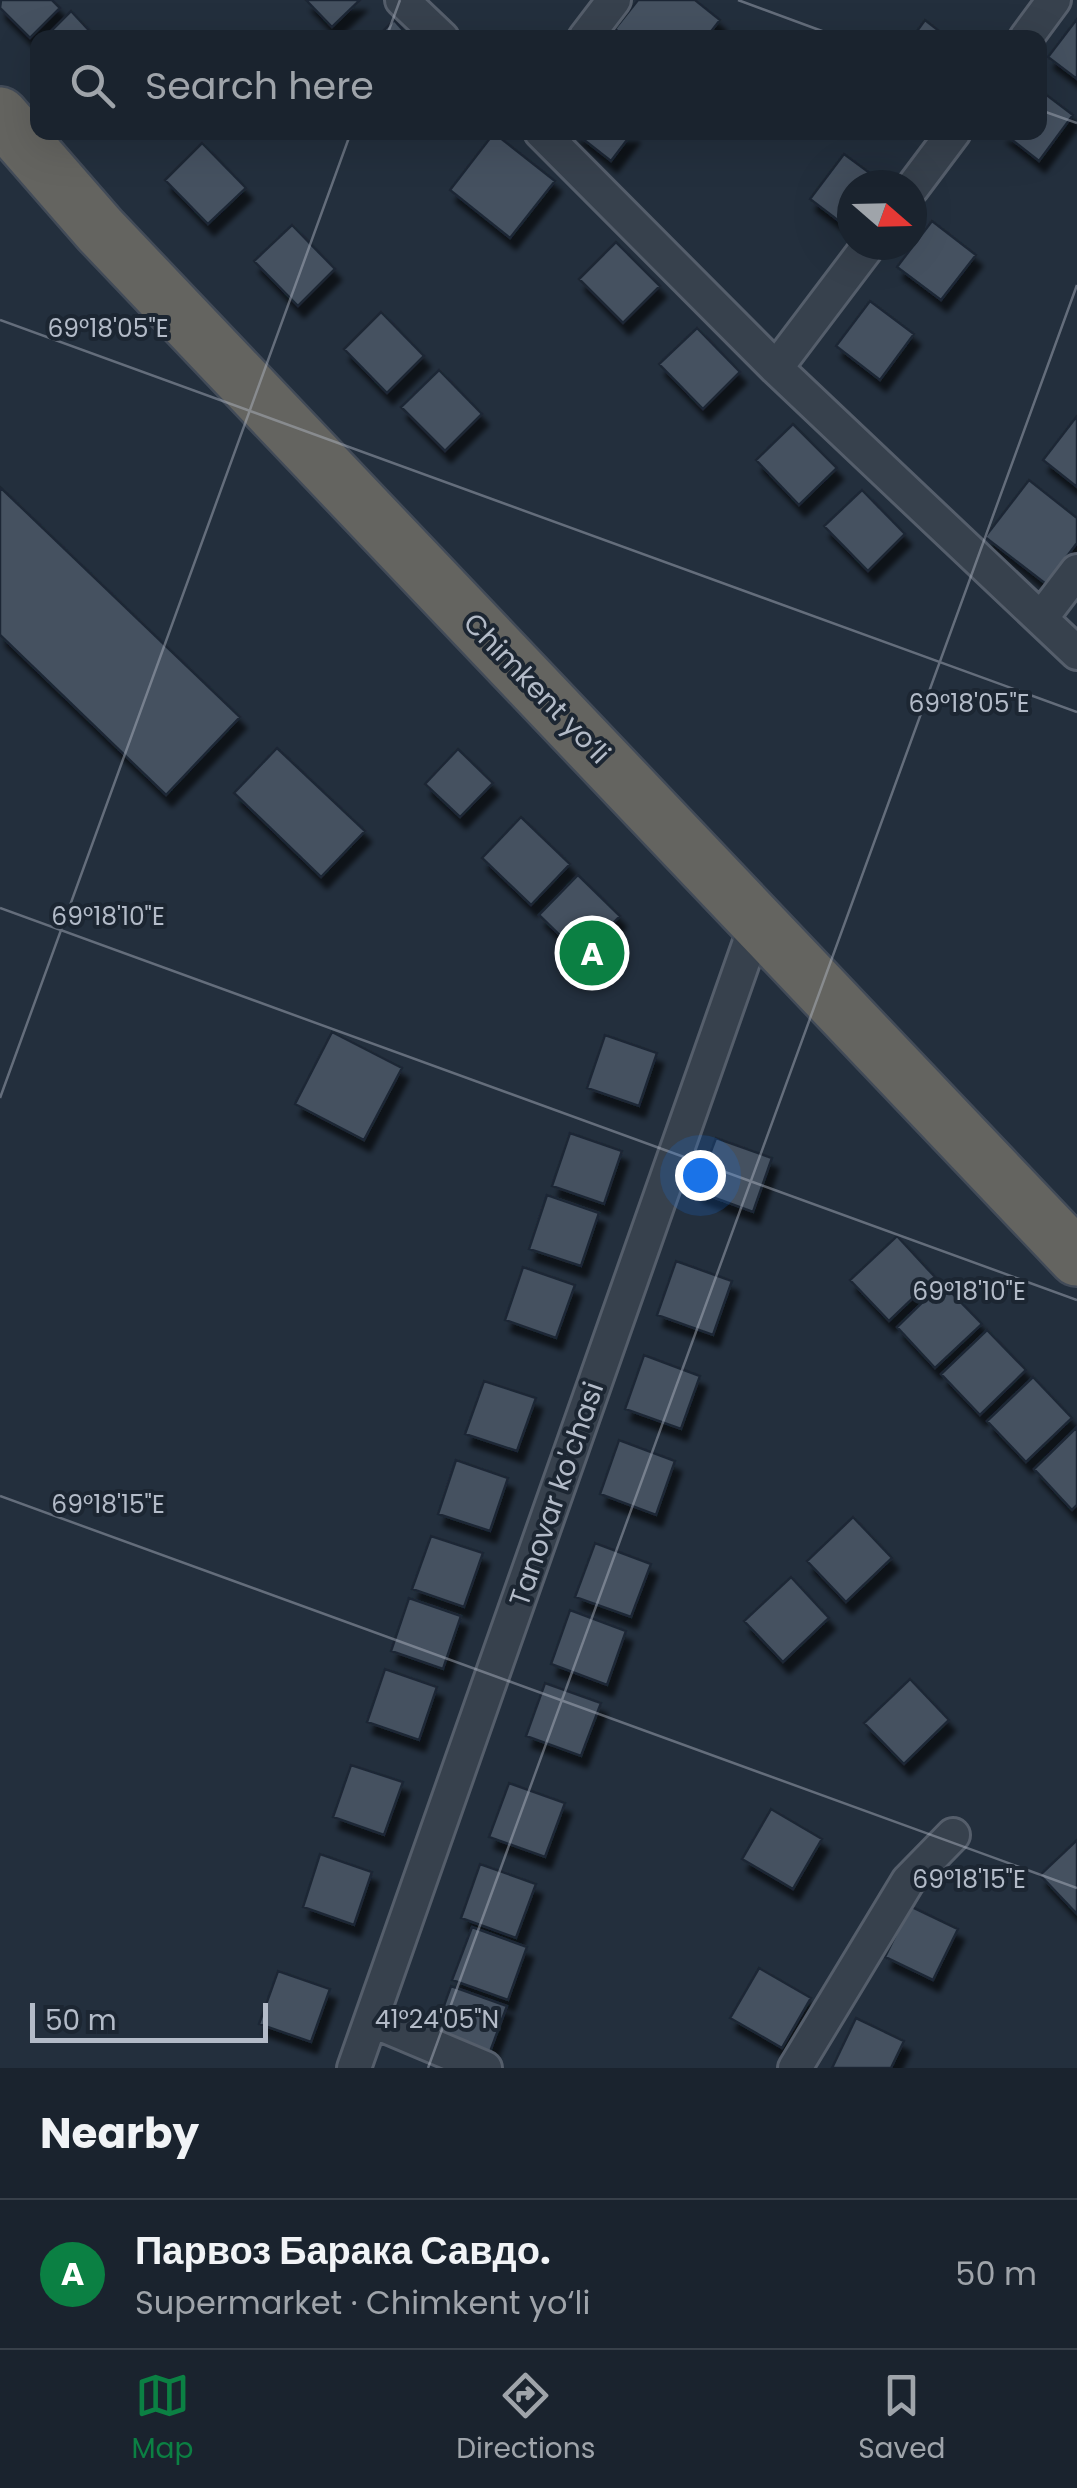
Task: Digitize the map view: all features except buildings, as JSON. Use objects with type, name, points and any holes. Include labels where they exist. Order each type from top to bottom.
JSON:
[{"type":"highway","name":"Chimkent yo‘li","points":[[0,115],[100,230],[1077,1258]]},
{"type":"street","points":[[402,0],[434,30]]},
{"type":"street","points":[[590,30],[614,0]]},
{"type":"street","points":[[1032,30],[1054,0]]},
{"type":"street","points":[[549,140],[776,368],[1077,653]]},
{"type":"street","points":[[926,170],[948,140]]},
{"type":"street","points":[[776,368],[858,260]]},
{"type":"street","points":[[1042,617],[1077,571]]},
{"type":"street","name":"Tanovar ko'chasi","points":[[354,2068],[758,919]]},
{"type":"street","points":[[796,2068],[908,1881],[952,1835]]},
{"type":"street","points":[[371,2020],[485,2068]]},
{"type":"place","name":"Парвоз Барака Савдо.","points":[[592,953]]}]
